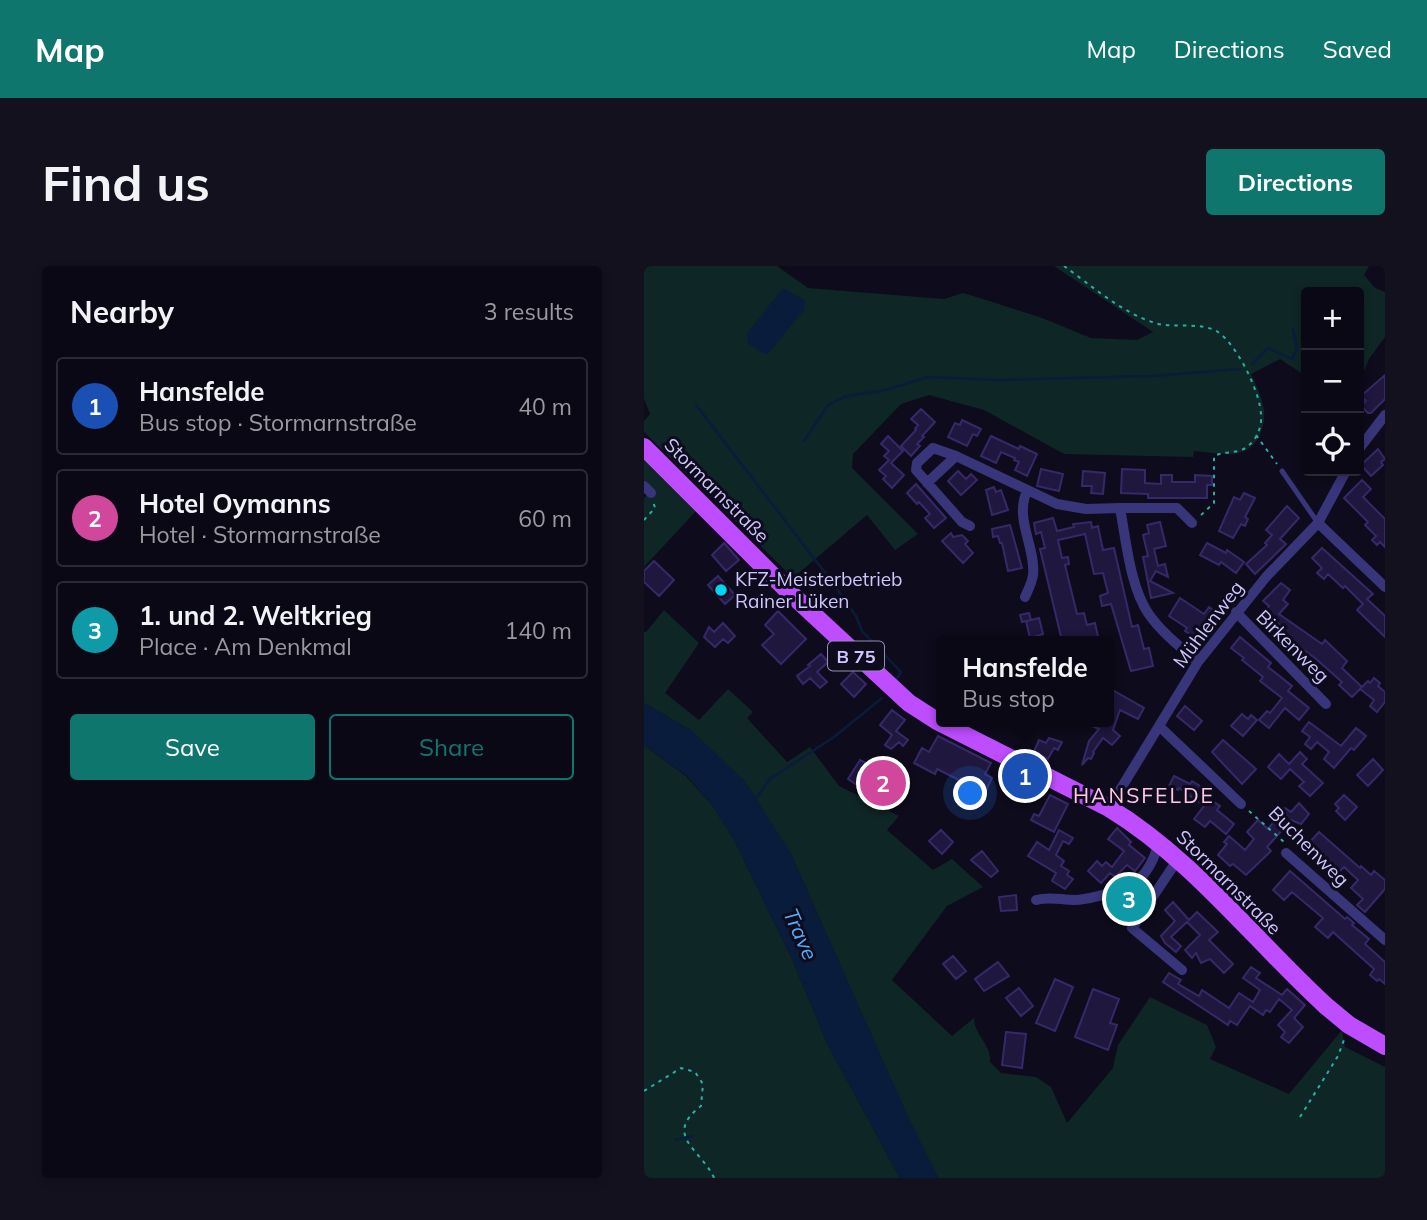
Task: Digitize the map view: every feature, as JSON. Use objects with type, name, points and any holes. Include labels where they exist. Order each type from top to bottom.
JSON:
[{"type":"main road","name":"Stormarnstraße","points":[[644,447],[789,592],[884,682],[909,703],[936,720]]},
{"type":"main road","name":"Stormarnstraße","points":[[948,727],[1109,808],[1159,842],[1301,984],[1349,1026],[1385,1046]]},
{"type":"street","points":[[1364,443],[1384,418]]},
{"type":"street","points":[[970,526],[962,522],[915,466],[930,450],[937,448],[1027,491],[1070,507],[1177,508],[1192,523]]},
{"type":"street","points":[[927,482],[956,456]]},
{"type":"street","name":"Mühlenweg","points":[[1109,808],[1198,662],[1266,577],[1318,523],[1343,476]]},
{"type":"street","points":[[1025,597],[1033,571],[1022,511],[1027,491]]},
{"type":"street","points":[[1119,508],[1141,599],[1148,613],[1167,635],[1198,662]]},
{"type":"street","points":[[1318,523],[1385,587]]},
{"type":"street","name":"Birkenweg","points":[[1236,612],[1326,704]]},
{"type":"street","points":[[1159,726],[1241,804]]},
{"type":"street","points":[[1036,900],[1045,897],[1082,899],[1125,889],[1141,878],[1154,858],[1159,842]]},
{"type":"street","name":"Buchenweg","points":[[1286,853],[1385,940]]},
{"type":"street","points":[[1178,859],[1132,928],[1182,970]]},
{"type":"lane","points":[[1282,471],[1318,523]]},
{"type":"path","points":[[1064,266],[1119,305],[1143,318],[1167,325],[1214,330],[1223,336],[1239,356],[1258,400],[1261,416],[1256,435],[1244,449],[1214,456],[1214,503],[1192,523]]},
{"type":"path","points":[[1256,435],[1282,471]]},
{"type":"path","points":[[644,520],[655,508],[648,490]]},
{"type":"path","name":"Buchenweg","points":[[1241,804],[1290,849],[1286,853]]},
{"type":"path","points":[[1300,1117],[1338,1056],[1349,1026]]},
{"type":"path","points":[[644,1091],[681,1068],[695,1072],[703,1084],[701,1106],[691,1115],[683,1133],[686,1143],[710,1168],[714,1178]]},
{"type":"green space","points":[[644,266],[777,266],[808,288],[944,299],[963,293],[1042,318],[1091,338],[1137,340],[1153,332],[1054,266],[1369,266],[1364,275],[1375,288],[1385,292],[1385,337],[1369,359],[1364,372],[1364,287],[1301,287],[1301,373],[1280,359],[1251,374],[1263,405],[1262,430],[1255,443],[1245,451],[1233,454],[1194,451],[1193,457],[1064,454],[984,410],[929,395],[901,404],[853,454],[852,468],[918,534],[895,550],[867,515],[793,578],[644,432],[644,421],[650,414],[644,399]]},
{"type":"green space","points":[[644,454],[698,509],[644,567],[644,498],[653,489],[644,481]]},
{"type":"green space","points":[[664,610],[699,643],[665,693],[699,720],[728,689],[753,712],[747,718],[787,762],[810,747],[839,786],[899,816],[887,830],[933,870],[952,859],[983,887],[947,906],[892,980],[952,1036],[974,1018],[988,1050],[990,1062],[1001,1073],[1036,1077],[1051,1087],[1067,1123],[1113,1068],[1118,1045],[1150,997],[1207,1025],[1216,1047],[1210,1059],[1289,1094],[1342,1030],[1345,1047],[1385,1067],[1385,1178],[938,1178],[909,1120],[790,852],[692,731],[644,703],[644,632]]},
{"type":"green space","points":[[644,745],[686,776],[712,805],[734,839],[791,957],[829,1047],[900,1178],[644,1178]]},
{"type":"water","points":[[783,288],[805,300],[803,311],[768,354],[765,354],[747,343],[748,332]]},
{"type":"water","name":"Trave","points":[[644,703],[692,731],[745,781],[790,852],[938,1178],[900,1178],[829,1047],[791,957],[734,839],[712,805],[687,776],[644,745]]},
{"type":"building","points":[[1385,375],[1385,399],[1371,413],[1364,409],[1364,393]]},
{"type":"building","points":[[921,409],[935,422],[922,436],[924,437],[917,444],[920,446],[911,456],[901,446],[916,430],[918,425],[911,419]]},
{"type":"building","points":[[962,420],[981,429],[977,436],[973,434],[967,446],[948,437],[955,423],[960,425]]},
{"type":"building","points":[[888,436],[903,451],[891,463],[904,475],[892,488],[883,479],[886,476],[879,470],[889,460],[884,456],[889,451],[881,444]]},
{"type":"building","points":[[991,436],[1037,454],[1027,476],[1015,470],[1019,462],[1014,460],[1015,458],[1001,452],[996,463],[981,456]]},
{"type":"building","points":[[1378,449],[1385,459],[1381,462],[1383,465],[1371,476],[1364,468],[1364,462]]},
{"type":"building","points":[[1041,469],[1063,474],[1059,491],[1037,486]]},
{"type":"building","points":[[1122,469],[1145,470],[1145,483],[1161,484],[1161,475],[1172,475],[1172,482],[1195,482],[1195,475],[1212,476],[1212,485],[1207,485],[1207,498],[1148,498],[1148,494],[1121,493]]},
{"type":"building","points":[[958,471],[966,479],[971,474],[977,480],[961,495],[948,481]]},
{"type":"building","points":[[1083,471],[1105,473],[1103,494],[1091,493],[1092,486],[1082,486]]},
{"type":"building","points":[[1362,480],[1371,489],[1363,497],[1385,519],[1385,547],[1372,540],[1376,536],[1365,525],[1368,522],[1344,498]]},
{"type":"building","points":[[916,484],[946,518],[934,528],[925,518],[930,514],[907,493]]},
{"type":"building","points":[[994,487],[996,492],[1001,490],[1008,510],[992,515],[986,490]]},
{"type":"building","points":[[1244,493],[1255,498],[1245,517],[1248,519],[1245,526],[1241,524],[1233,538],[1219,531],[1234,497],[1240,500]]},
{"type":"building","points":[[1287,506],[1299,518],[1280,539],[1286,544],[1255,574],[1246,564],[1267,545],[1265,543],[1272,535],[1266,530]]},
{"type":"building","points":[[1053,518],[1057,531],[1074,527],[1073,524],[1091,522],[1092,528],[1098,526],[1103,550],[1114,548],[1132,627],[1138,625],[1144,649],[1149,648],[1153,666],[1131,671],[1111,604],[1102,606],[1100,596],[1108,593],[1103,573],[1094,574],[1085,534],[1058,540],[1062,558],[1068,557],[1069,564],[1065,565],[1077,614],[1084,613],[1087,625],[1095,623],[1098,636],[1061,636],[1040,549],[1045,548],[1041,532],[1036,534],[1034,523]]},
{"type":"building","points":[[1160,522],[1166,546],[1154,549],[1158,566],[1165,564],[1168,577],[1156,571],[1150,581],[1173,593],[1151,598],[1143,557],[1148,556],[1143,535],[1149,533],[1147,525]]},
{"type":"building","points":[[1010,525],[1022,568],[1008,571],[1002,543],[998,536],[993,537],[992,529]]},
{"type":"building","points":[[951,533],[953,537],[962,535],[968,541],[965,544],[973,553],[963,563],[942,541]]},
{"type":"building","points":[[724,543],[739,560],[726,571],[712,555]]},
{"type":"building","points":[[1207,543],[1226,553],[1227,550],[1244,562],[1236,573],[1221,562],[1219,565],[1200,555]]},
{"type":"building","points":[[1322,548],[1373,594],[1367,599],[1385,616],[1385,637],[1357,610],[1363,604],[1345,586],[1343,588],[1328,574],[1324,579],[1317,573],[1322,568],[1312,558]]},
{"type":"building","points":[[654,561],[674,580],[659,596],[644,582],[644,571]]},
{"type":"building","name":"KFZ-Meisterbetrieb Rainer Lüken","points":[[718,576],[735,595],[725,604],[708,585]]},
{"type":"building","points":[[1281,583],[1290,590],[1283,600],[1288,604],[1279,614],[1322,644],[1325,640],[1347,661],[1342,668],[1362,687],[1352,697],[1339,685],[1342,682],[1315,658],[1277,631],[1281,626],[1264,612],[1269,606],[1263,601]]},
{"type":"building","points":[[1180,598],[1204,614],[1209,607],[1221,615],[1211,632],[1203,628],[1198,639],[1169,616]]},
{"type":"building","points":[[778,611],[806,639],[781,664],[762,645],[774,634],[765,625]]},
{"type":"building","points":[[1029,613],[1031,620],[1039,618],[1043,634],[1030,636],[1026,621],[1022,622],[1020,615]]},
{"type":"building","points":[[723,623],[735,636],[728,643],[723,639],[715,647],[704,637],[709,627],[714,632]]},
{"type":"building","points":[[1240,637],[1271,663],[1268,667],[1292,686],[1288,691],[1309,708],[1299,720],[1285,708],[1269,728],[1259,720],[1267,711],[1270,713],[1282,698],[1260,681],[1263,677],[1231,648]]},
{"type":"building","points":[[821,654],[828,662],[817,672],[827,682],[820,688],[810,678],[803,684],[797,676]]},
{"type":"building","points":[[853,672],[866,684],[854,697],[841,684]]},
{"type":"building","points":[[1374,678],[1385,692],[1385,702],[1377,712],[1370,706],[1374,700],[1360,689]]},
{"type":"building","points":[[1114,691],[1144,708],[1138,719],[1120,710],[1113,730],[1120,736],[1112,745],[1103,738],[1091,759],[1088,758],[1082,765],[1089,741],[1099,729],[1094,727],[1114,727]]},
{"type":"building","points":[[1185,706],[1202,721],[1194,730],[1177,716]]},
{"type":"building","points":[[892,710],[905,720],[896,731],[908,740],[903,746],[899,742],[891,749],[885,745],[892,735],[880,725]]},
{"type":"building","points":[[1242,714],[1248,719],[1251,715],[1257,720],[1243,736],[1231,726]]},
{"type":"building","points":[[1309,722],[1341,746],[1356,728],[1366,736],[1354,750],[1351,748],[1334,768],[1324,759],[1329,752],[1317,742],[1311,749],[1305,744],[1310,737],[1302,731]]},
{"type":"building","points":[[938,736],[991,763],[985,774],[992,778],[985,793],[937,769],[935,774],[914,763],[922,748],[929,752]]},
{"type":"building","points":[[1049,738],[1062,742],[1058,750],[1054,748],[1048,759],[1034,751],[1039,740],[1046,743]]},
{"type":"building","points":[[1223,740],[1256,769],[1242,784],[1212,752]]},
{"type":"building","points":[[1300,752],[1307,759],[1302,764],[1323,783],[1310,796],[1299,786],[1304,782],[1290,769],[1281,779],[1268,767],[1279,754],[1289,764]]},
{"type":"building","points":[[1373,759],[1383,770],[1368,786],[1357,775]]},
{"type":"building","points":[[860,760],[889,775],[887,779],[905,790],[899,799],[866,778],[860,787],[848,779]]},
{"type":"building","points":[[1174,776],[1190,784],[1192,781],[1205,789],[1202,794],[1220,806],[1217,810],[1234,824],[1226,834],[1210,821],[1205,827],[1194,819],[1204,806],[1179,788],[1178,790],[1169,786]]},
{"type":"building","points":[[1050,795],[1068,804],[1054,832],[1031,820],[1034,814],[1039,816]]},
{"type":"building","points":[[1344,795],[1357,807],[1345,820],[1336,811],[1339,808],[1335,804]]},
{"type":"building","points":[[1299,803],[1309,814],[1301,824],[1291,820],[1267,847],[1271,851],[1246,875],[1218,855],[1227,844],[1224,842],[1229,836],[1245,850],[1254,839],[1247,832],[1258,820],[1268,829],[1285,808],[1291,812]]},
{"type":"building","points":[[1117,828],[1131,842],[1129,845],[1145,858],[1135,871],[1127,865],[1115,877],[1110,873],[1101,883],[1088,871],[1097,861],[1102,866],[1106,862],[1112,867],[1124,851],[1108,839]]},
{"type":"building","points":[[941,830],[953,842],[942,854],[929,841]]},
{"type":"building","points":[[1059,830],[1073,838],[1069,844],[1063,841],[1056,855],[1064,861],[1061,866],[1069,871],[1067,875],[1073,879],[1065,889],[1052,881],[1056,873],[1028,856],[1037,842],[1049,850]]},
{"type":"building","points":[[1319,832],[1360,868],[1361,866],[1371,875],[1374,871],[1385,880],[1385,889],[1365,912],[1357,905],[1363,899],[1351,888],[1358,880],[1344,867],[1340,871],[1309,843]]},
{"type":"building","points":[[982,851],[998,871],[991,877],[971,860]]},
{"type":"building","points":[[1290,871],[1345,919],[1347,917],[1354,923],[1352,925],[1369,939],[1365,944],[1385,962],[1385,984],[1370,975],[1374,969],[1333,932],[1328,938],[1315,927],[1323,918],[1292,892],[1284,900],[1273,890]]},
{"type":"building","points":[[1016,895],[1017,910],[1001,911],[999,897]]},
{"type":"building","points":[[1173,902],[1189,920],[1197,912],[1218,932],[1209,940],[1233,964],[1224,973],[1210,959],[1201,963],[1196,953],[1192,958],[1185,950],[1200,935],[1187,922],[1171,937],[1181,946],[1176,952],[1165,943],[1161,936],[1175,921],[1165,910]]},
{"type":"building","points":[[953,956],[966,971],[956,979],[943,964]]},
{"type":"building","points":[[998,962],[1009,976],[984,991],[975,979]]},
{"type":"building","points":[[1251,967],[1260,973],[1256,978],[1282,995],[1287,989],[1305,1005],[1294,1018],[1303,1027],[1289,1043],[1281,1037],[1285,1032],[1278,1025],[1292,1010],[1279,999],[1270,1012],[1266,1010],[1263,1015],[1250,1006],[1237,1025],[1230,1021],[1228,1025],[1163,982],[1169,973],[1181,980],[1178,984],[1199,996],[1202,990],[1229,1008],[1239,993],[1253,1002],[1260,990],[1243,978]]},
{"type":"building","points":[[1055,979],[1073,987],[1055,1031],[1036,1023]]},
{"type":"building","points":[[1019,988],[1033,1006],[1021,1016],[1006,998]]},
{"type":"building","points":[[1093,989],[1119,999],[1110,1023],[1117,1025],[1108,1050],[1075,1037]]},
{"type":"building","points":[[1006,1032],[1026,1034],[1022,1068],[1002,1065]]},
{"type":"waterway","points":[[1252,364],[1268,348],[1292,359],[1297,349],[1293,329]]},
{"type":"waterway","points":[[804,441],[828,405],[846,396],[882,391],[928,377],[999,380],[1152,376],[1240,369]]},
{"type":"waterway","points":[[696,405],[826,574]]},
{"type":"waterway","points":[[832,582],[856,616],[862,631],[901,672],[897,678]]},
{"type":"waterway","points":[[755,800],[770,779],[834,737],[882,698]]},
{"type":"waterway","points":[[676,1140],[693,1136]]},
{"type":"place","name":"KFZ-Meisterbetrieb Rainer Lüken","points":[[721,590]]},
{"type":"place","name":"Hansfelde","points":[[1025,776]]},
{"type":"place","name":"Hotel Oymanns","points":[[883,783]]},
{"type":"place","name":"1. und 2. Weltkrieg","points":[[1129,899]]},
{"type":"district","name":"HANSFELDE","points":[[1144,795]]}]
